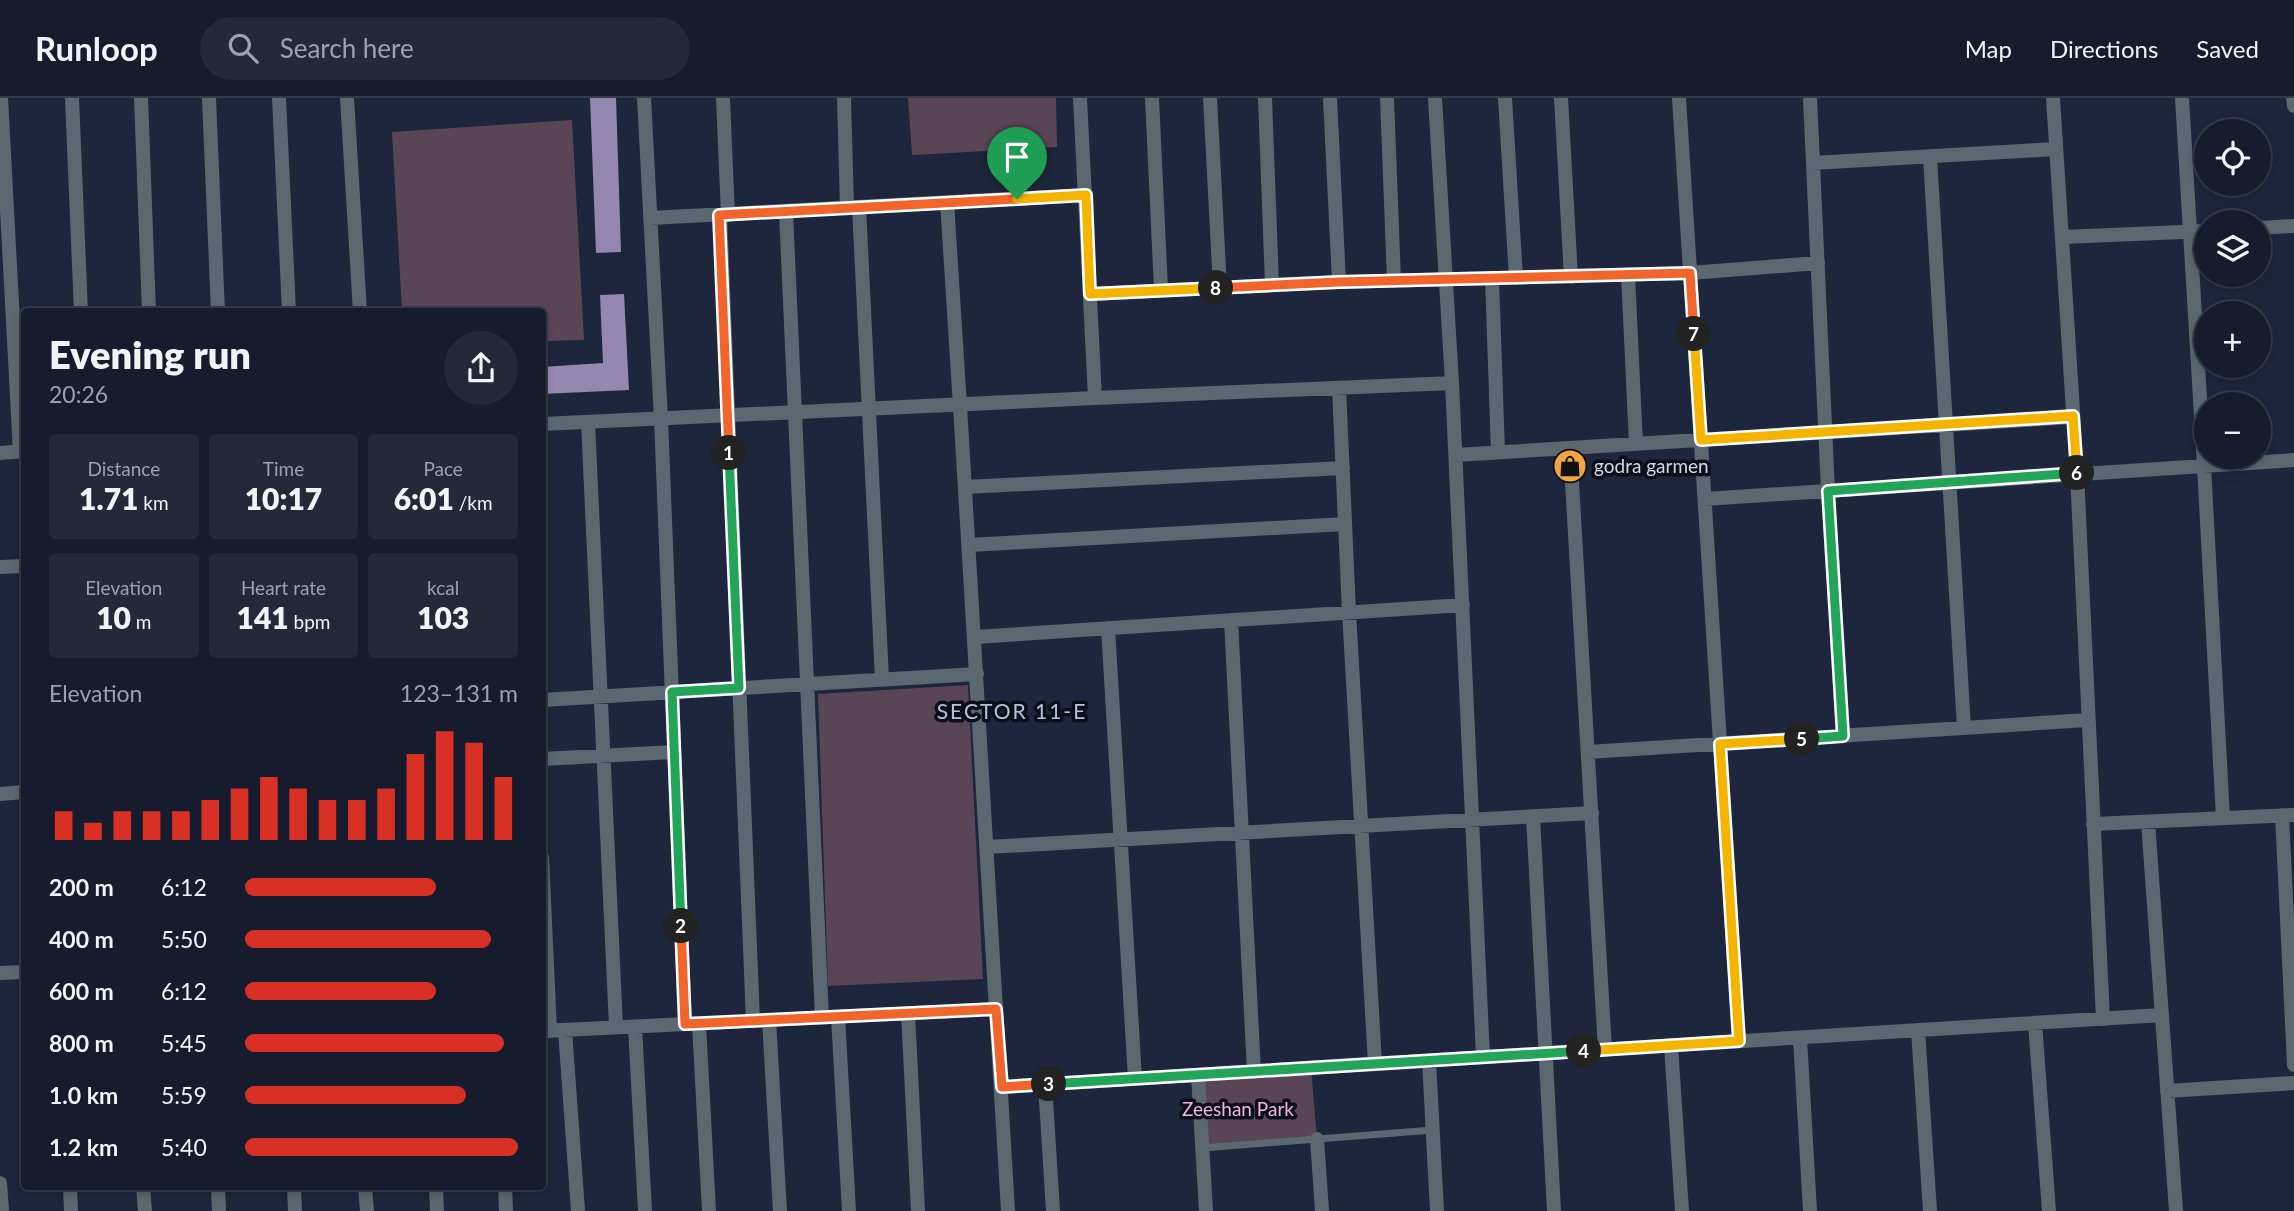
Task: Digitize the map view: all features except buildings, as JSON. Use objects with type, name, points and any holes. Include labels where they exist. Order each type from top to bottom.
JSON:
[{"type":"street","points":[[1,98],[21,434]]},
{"type":"street","points":[[72,98],[81,308]]},
{"type":"street","points":[[141,98],[149,308]]},
{"type":"street","points":[[209,98],[218,308]]},
{"type":"street","points":[[279,98],[289,308]]},
{"type":"street","points":[[347,98],[360,308]]},
{"type":"street","points":[[644,98],[661,419],[674,752],[692,1024],[709,1211]]},
{"type":"street","points":[[723,98],[728,416],[753,1021]]},
{"type":"street","points":[[844,98],[871,409],[882,679]]},
{"type":"street","points":[[1080,98],[1095,398]]},
{"type":"street","points":[[1152,98],[1161,289]]},
{"type":"street","points":[[1210,98],[1220,288]]},
{"type":"street","points":[[1265,98],[1272,285]]},
{"type":"street","points":[[1330,98],[1339,282]]},
{"type":"street","points":[[1387,98],[1394,281]]},
{"type":"street","points":[[1435,98],[1456,455],[1483,1057]]},
{"type":"street","points":[[1505,98],[1516,278]]},
{"type":"street","points":[[1561,98],[1571,277]]},
{"type":"street","points":[[1679,98],[1739,1041]]},
{"type":"street","points":[[1810,98],[1828,491],[1843,736]]},
{"type":"street","points":[[2053,98],[2077,474],[2104,1018]]},
{"type":"street","points":[[2182,98],[2200,392]]},
{"type":"street","points":[[2293,98],[2294,106]]},
{"type":"street","points":[[1813,163],[2056,149]]},
{"type":"street","points":[[1930,157],[1964,728]]},
{"type":"street","points":[[650,218],[1086,195]]},
{"type":"street","points":[[947,202],[1008,1211]]},
{"type":"street","points":[[786,212],[822,1018]]},
{"type":"street","points":[[2271,227],[2294,226]]},
{"type":"street","points":[[2062,237],[2194,232]]},
{"type":"street","points":[[1090,294],[1339,282],[1690,273],[1818,263]]},
{"type":"street","points":[[1628,275],[1636,444]]},
{"type":"street","points":[[1492,278],[1498,452]]},
{"type":"street","points":[[546,424],[1452,383]]},
{"type":"street","points":[[1339,388],[1349,612],[1376,1064]]},
{"type":"street","points":[[1456,455],[2073,416]]},
{"type":"street","points":[[589,422],[616,1027]]},
{"type":"street","points":[[1570,448],[1605,1050]]},
{"type":"street","points":[[0,453],[21,451]]},
{"type":"street","points":[[2271,462],[2294,460]]},
{"type":"street","points":[[1705,499],[2194,467]]},
{"type":"street","points":[[965,487],[1343,468]]},
{"type":"street","points":[[2204,469],[2223,818]]},
{"type":"street","points":[[969,545],[1345,524]]},
{"type":"street","points":[[0,567],[21,566]]},
{"type":"street","points":[[975,637],[1463,605]]},
{"type":"street","points":[[1231,620],[1254,1072]]},
{"type":"street","points":[[1108,628],[1135,1079]]},
{"type":"street","points":[[546,700],[977,674]]},
{"type":"street","points":[[1588,752],[2088,720]]},
{"type":"street","points":[[546,759],[674,752]]},
{"type":"street","points":[[0,794],[21,792]]},
{"type":"street","points":[[987,848],[1591,813]]},
{"type":"street","points":[[2093,824],[2288,815],[2294,1065]]},
{"type":"street","points":[[1533,816],[1554,1211]]},
{"type":"street","points":[[2148,822],[2176,1211]]},
{"type":"street","points":[[0,974],[21,972]]},
{"type":"street","points":[[546,1031],[996,1009]]},
{"type":"street","points":[[908,1013],[918,1211]]},
{"type":"street","points":[[1002,1087],[2162,1015]]},
{"type":"street","points":[[838,1017],[849,1211]]},
{"type":"street","points":[[769,1020],[780,1211]]},
{"type":"street","points":[[2035,1023],[2049,1211]]},
{"type":"street","points":[[635,1027],[645,1211]]},
{"type":"street","points":[[565,1030],[578,1211]]},
{"type":"street","points":[[1918,1030],[1930,1211]]},
{"type":"street","points":[[1800,1038],[1810,1211]]},
{"type":"street","points":[[1671,1046],[1682,1211]]},
{"type":"street","points":[[1429,1061],[1437,1211]]},
{"type":"street","points":[[1198,1075],[1206,1211]]},
{"type":"street","points":[[2167,1091],[2294,1083]]},
{"type":"street","points":[[1045,1084],[1053,1211]]},
{"type":"street","points":[[1317,1139],[1322,1211]]},
{"type":"street","points":[[0,1183],[2,1211]]},
{"type":"street","points":[[69,1190],[71,1211]]},
{"type":"street","points":[[143,1190],[145,1211]]},
{"type":"street","points":[[218,1190],[219,1211]]},
{"type":"street","points":[[294,1190],[295,1211]]},
{"type":"street","points":[[365,1190],[367,1211]]},
{"type":"street","points":[[436,1190],[437,1211]]},
{"type":"street","points":[[505,1190],[506,1211]]},
{"type":"lane","points":[[1202,1148],[1433,1130]]},
{"type":"green space","points":[[908,98],[1056,98],[1057,147],[912,155]]},
{"type":"green space","points":[[572,120],[584,340],[546,341],[546,308],[402,308],[392,132]]},
{"type":"green space","points":[[968,685],[983,979],[828,986],[818,694]]},
{"type":"green space","name":"Zeeshan Park","points":[[1311,1068],[1317,1139],[1202,1148],[1198,1075]]},
{"type":"place","name":"godra garmen","points":[[1570,466]]},
{"type":"district","name":"SECTOR 11-E","points":[[1012,712]]},
{"type":"route","points":[[1086,195],[1090,294],[1339,282],[1690,273],[1701,440],[2073,416],[2077,474],[1828,491],[1843,736],[1720,744],[1739,1041],[1002,1087],[996,1009],[685,1024],[672,692],[739,688],[719,215],[1017,199],[1086,195]]}]
